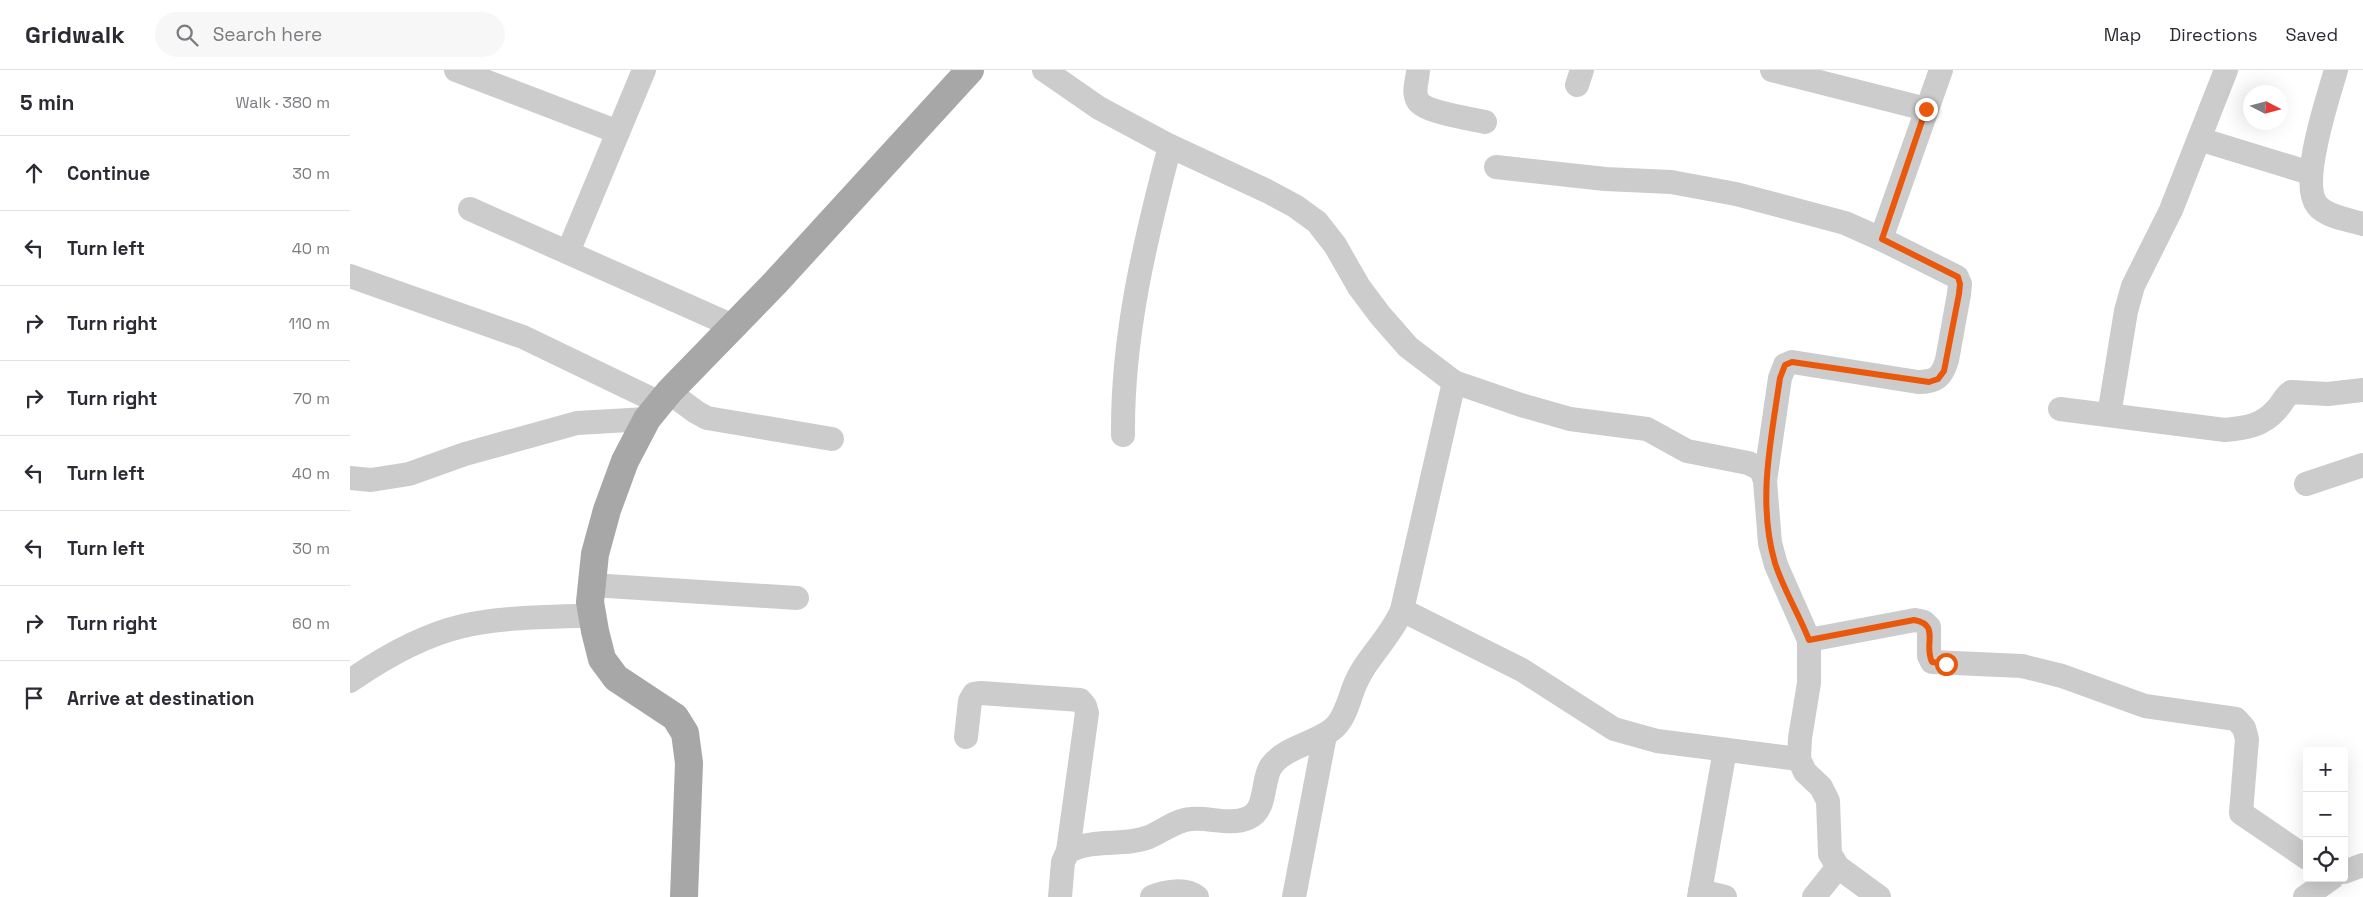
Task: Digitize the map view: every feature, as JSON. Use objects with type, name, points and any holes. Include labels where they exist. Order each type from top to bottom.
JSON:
[{"type":"main road","points":[[684,897],[689,763],[685,733],[675,717],[616,678],[602,659],[592,615],[590,602],[595,554],[607,510],[625,461],[659,405],[970,70]]},
{"type":"street","points":[[456,70],[618,132]]},
{"type":"street","points":[[1044,70],[1099,108],[1170,146],[1267,191],[1295,206],[1317,222],[1335,245],[1359,287],[1380,316],[1408,347],[1454,382],[1521,405],[1570,418],[1647,429],[1687,451],[1755,466],[1761,469],[1766,481]]},
{"type":"street","points":[[1418,70],[1415,89],[1418,101],[1428,108],[1485,122]]},
{"type":"street","points":[[1772,70],[1926,109]]},
{"type":"street","points":[[1882,239],[1941,70]]},
{"type":"street","points":[[2109,415],[2126,311],[2133,286],[2161,234],[2226,70]]},
{"type":"street","points":[[2336,70],[2314,154],[2310,174],[2311,189],[2317,205],[2329,214],[2363,224]]},
{"type":"street","points":[[568,252],[642,71]]},
{"type":"street","points":[[2199,139],[2310,174]]},
{"type":"street","points":[[1123,435],[1125,366],[1136,289],[1147,234],[1170,146]]},
{"type":"street","points":[[1496,167],[1605,178],[1671,182],[1707,188],[1823,216],[1882,239],[1958,277],[1960,284],[1959,294],[1944,371],[1938,379],[1929,382],[1792,362],[1785,365],[1780,378],[1766,481],[1770,543],[1776,565],[1809,640],[1809,683],[1800,738],[1799,759],[1805,772],[1821,787],[1828,801],[1830,854],[1838,866],[1879,897]]},
{"type":"street","points":[[470,209],[733,326]]},
{"type":"street","points":[[350,276],[524,337],[659,405],[696,412],[707,418],[832,439]]},
{"type":"street","points":[[1068,851],[1087,843],[1148,837],[1179,822],[1191,819],[1236,822],[1250,818],[1258,810],[1263,797],[1266,778],[1273,764],[1286,754],[1324,735],[1336,726],[1367,662],[1389,636],[1402,610],[1454,382]]},
{"type":"street","points":[[2060,409],[2225,430],[2247,428],[2262,422],[2277,410],[2285,397],[2292,392],[2328,394],[2363,390]]},
{"type":"street","points":[[350,478],[371,480],[409,474],[465,454],[577,423],[659,405]]},
{"type":"street","points":[[2306,484],[2363,465]]},
{"type":"street","points":[[592,585],[797,598]]},
{"type":"street","points":[[1402,610],[1522,670],[1614,729],[1657,741],[1799,759]]},
{"type":"street","points":[[350,681],[403,649],[461,626],[492,621],[592,615]]},
{"type":"street","points":[[1809,640],[1914,620],[1924,622],[1929,627],[1932,662],[2022,666],[2062,676],[2145,706],[2236,719],[2244,728],[2247,739],[2242,813],[2303,855]]},
{"type":"street","points":[[966,737],[970,701],[974,694],[1080,700],[1085,706],[1087,713],[1068,851],[1063,862],[1060,897]]},
{"type":"street","points":[[1294,897],[1324,735]]},
{"type":"street","points":[[1725,750],[1700,894],[1725,897]]},
{"type":"street","points":[[2348,871],[2363,865]]},
{"type":"street","points":[[1814,897],[1838,866]]},
{"type":"street","points":[[2305,897],[2326,882]]},
{"type":"street","points":[[1152,897],[1164,892],[1189,892],[1198,897]]},
{"type":"route","points":[[1926,109],[1882,239],[1958,277],[1960,284],[1959,294],[1944,371],[1938,379],[1929,382],[1918,382],[1792,362],[1785,365],[1780,378],[1766,481],[1767,519],[1770,543],[1776,565],[1809,640],[1914,620],[1924,622],[1929,627],[1932,662],[1946,664]]}]
